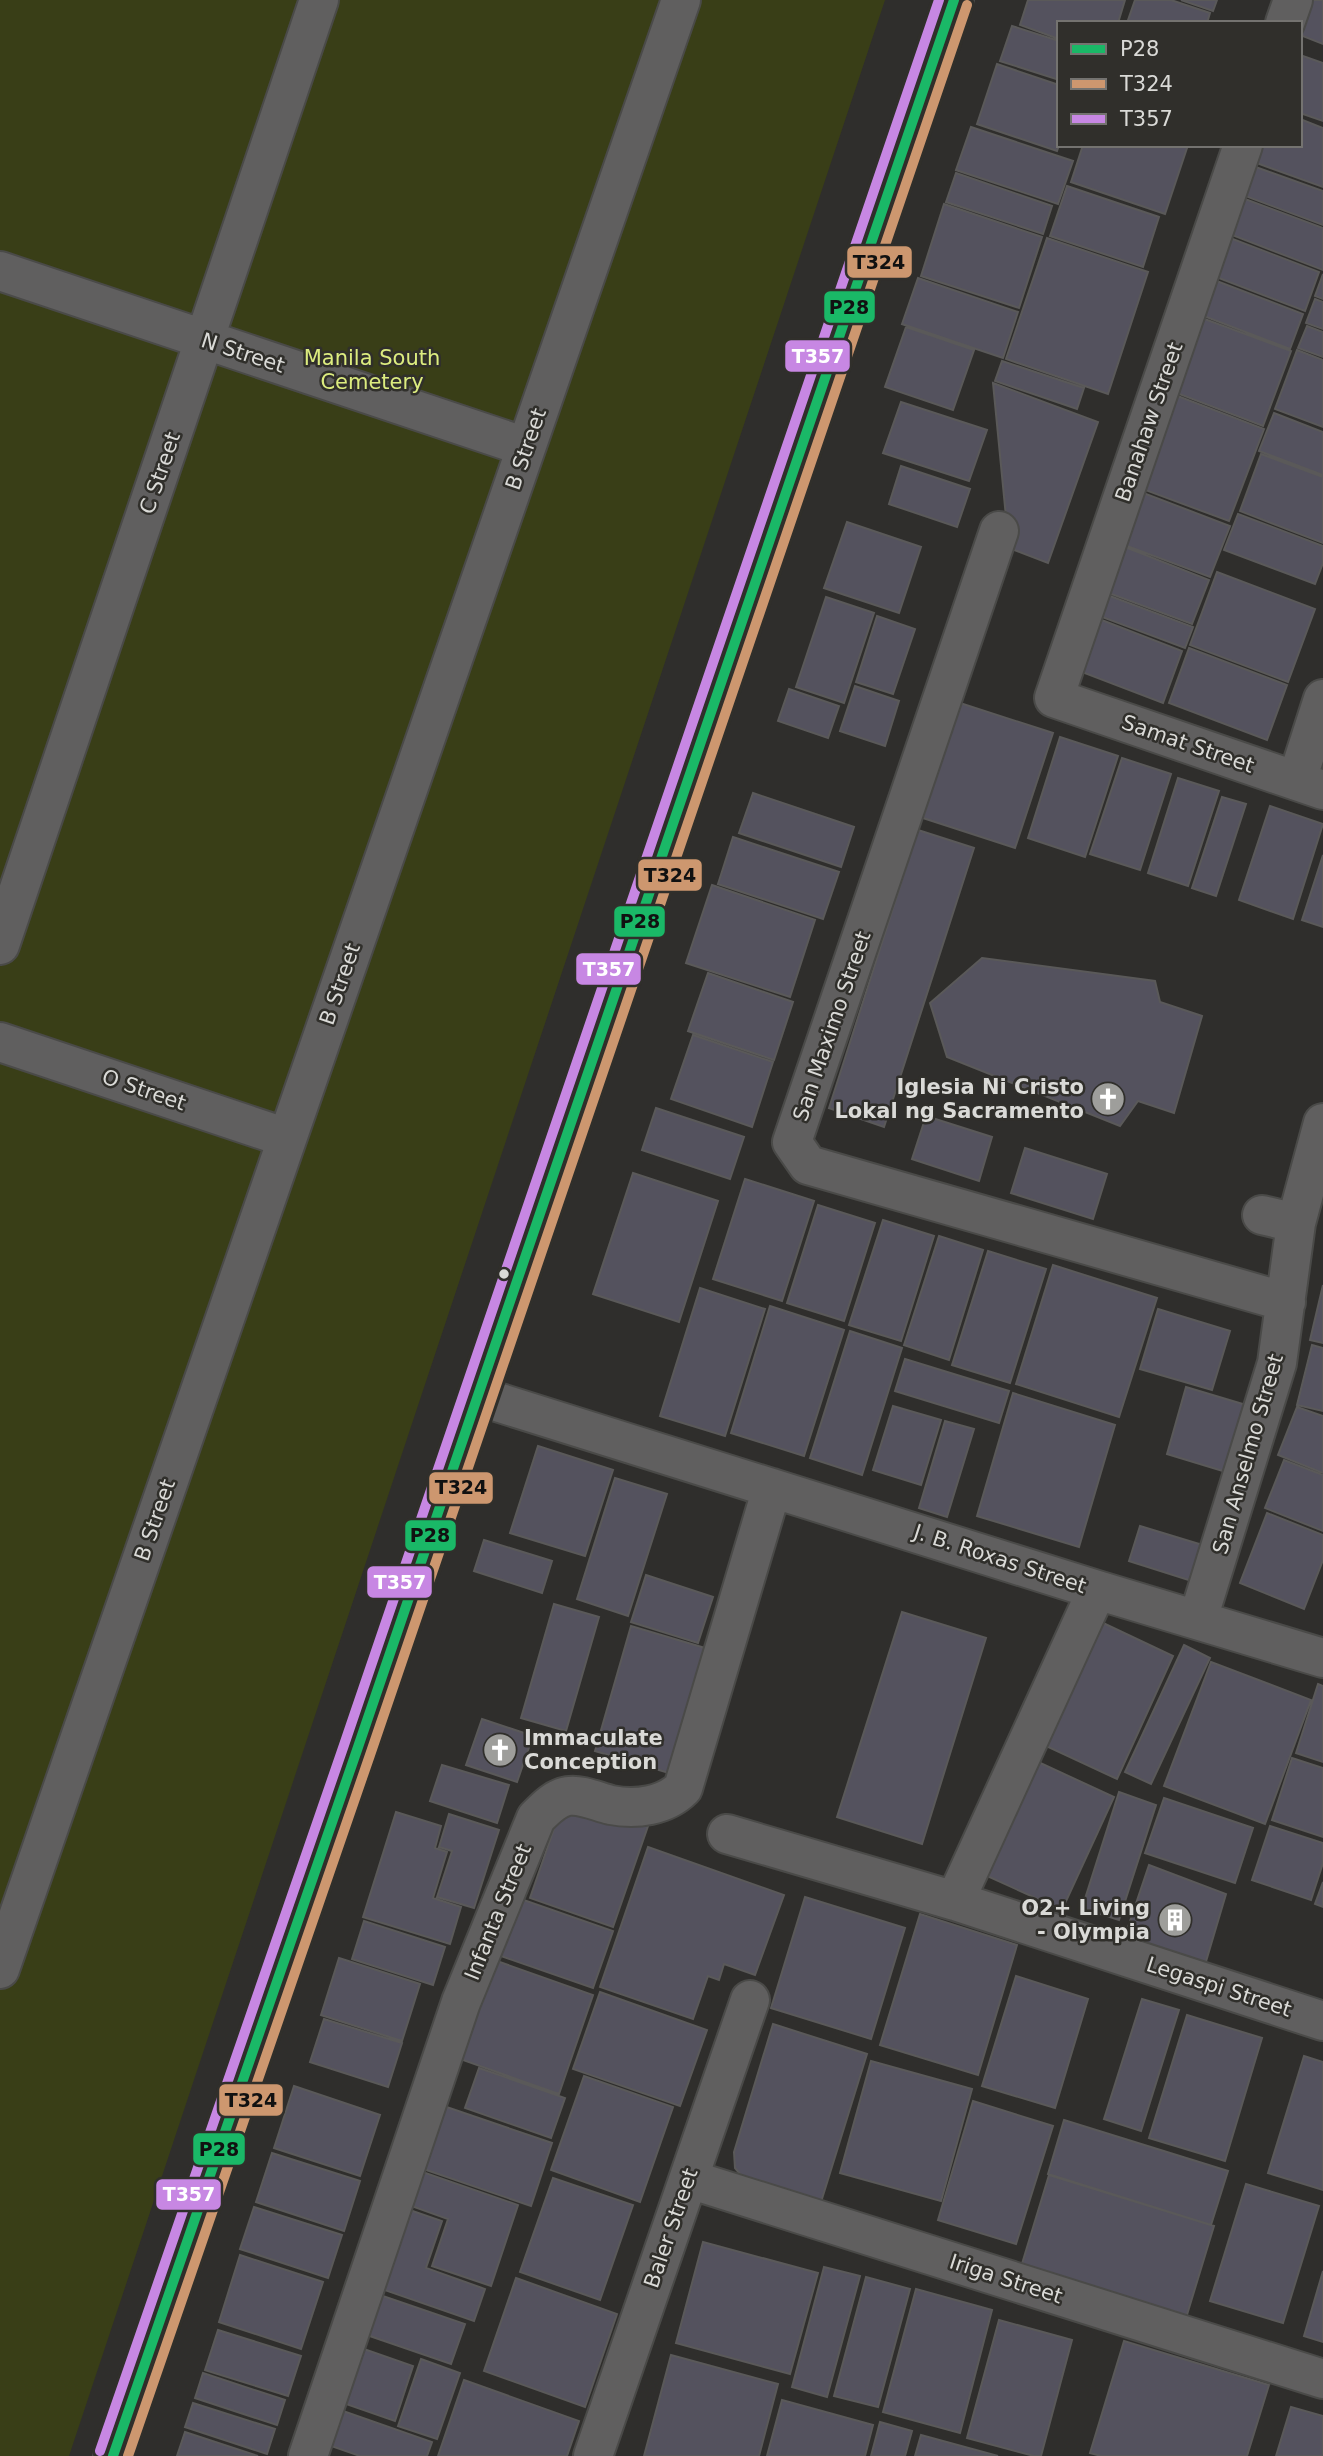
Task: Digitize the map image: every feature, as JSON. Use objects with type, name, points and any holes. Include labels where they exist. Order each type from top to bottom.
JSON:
[{"type":"main road","points":[[113,2456],[954,0]]},
{"type":"street","name":"C Street","points":[[0,945],[319,0]]},
{"type":"street","name":"B Street","points":[[0,1969],[681,0]]},
{"type":"street","points":[[1287,21],[1293,0]]},
{"type":"street","name":"Banahaw Street","points":[[1054,698],[1242,147]]},
{"type":"street","name":"N Street","points":[[0,271],[526,447]]},
{"type":"street","name":"San Maximo Street","points":[[999,531],[792,1142],[808,1165],[1286,1302]]},
{"type":"street","name":"Samat Street","points":[[1054,698],[1310,785]]},
{"type":"street","points":[[1310,785],[1323,699]]},
{"type":"street","name":"O Street","points":[[0,1042],[287,1138]]},
{"type":"street","name":"San Anselmo Street","points":[[1198,1619],[1277,1363],[1286,1302],[1279,1219],[1323,1123]]},
{"type":"street","name":"J. B. Roxas Street","points":[[478,1396],[1323,1658]]},
{"type":"street","name":"Infanta Street","points":[[309,2456],[461,2002],[536,1818],[554,1802],[566,1796],[614,1805],[639,1806],[658,1804],[674,1797],[683,1788],[772,1488]]},
{"type":"street","points":[[955,1901],[1097,1590]]},
{"type":"street","name":"Legaspi Street","points":[[727,1834],[955,1901],[1323,2021]]},
{"type":"street","name":"Baler Street","points":[[593,2456],[750,2000]]},
{"type":"street","name":"Iriga Street","points":[[689,2179],[1323,2379]]},
{"type":"green space","name":"Manila South Cemetery","points":[[0,0],[885,0],[69,2456],[0,2456]]},
{"type":"building","points":[[1028,0],[1125,0],[1119,21],[1057,21],[1057,38],[1020,25]]},
{"type":"building","points":[[1135,0],[1171,0],[1210,13],[1208,21],[1128,21]]},
{"type":"building","points":[[1181,0],[1217,0],[1213,11]]},
{"type":"building","points":[[1312,0],[1323,0],[1323,44],[1302,36]]},
{"type":"building","points":[[1012,26],[1057,40],[1057,79],[1000,61]]},
{"type":"building","points":[[1302,56],[1323,63],[1323,121],[1302,114]]},
{"type":"building","points":[[997,64],[1057,84],[1057,151],[977,124]]},
{"type":"building","points":[[1302,120],[1323,128],[1323,187],[1251,161],[1256,147],[1302,147]]},
{"type":"building","points":[[971,127],[1073,161],[1058,204],[956,170]]},
{"type":"building","points":[[1082,147],[1187,147],[1165,214],[1071,182]]},
{"type":"building","points":[[1250,165],[1323,191],[1323,225],[1240,194]]},
{"type":"building","points":[[956,173],[1052,206],[1043,234],[946,202]]},
{"type":"building","points":[[1067,186],[1159,217],[1143,267],[1050,236]]},
{"type":"building","points":[[1245,199],[1323,228],[1323,270],[1232,235]]},
{"type":"building","points":[[944,204],[1042,237],[1019,308],[921,276]]},
{"type":"building","points":[[1047,238],[1148,272],[1108,394],[1006,359]]},
{"type":"building","points":[[1230,238],[1319,272],[1305,311],[1216,277]]},
{"type":"building","points":[[1323,274],[1323,299],[1315,296]]},
{"type":"building","points":[[918,278],[1018,312],[1003,358],[902,324]]},
{"type":"building","points":[[1214,280],[1303,314],[1290,349],[1201,315]]},
{"type":"building","points":[[1315,299],[1323,302],[1323,329],[1306,323]]},
{"type":"building","points":[[1202,318],[1291,351],[1263,426],[1174,392]]},
{"type":"building","points":[[1307,326],[1323,332],[1323,357],[1298,348]]},
{"type":"building","points":[[906,327],[974,350],[953,410],[885,387]]},
{"type":"building","points":[[1297,350],[1323,360],[1323,427],[1275,409]]},
{"type":"building","points":[[1002,361],[1084,388],[1077,409],[995,381]]},
{"type":"building","points":[[993,383],[1098,422],[1048,563],[1009,548]]},
{"type":"building","points":[[1175,395],[1264,429],[1229,521],[1140,488]]},
{"type":"building","points":[[901,402],[987,430],[969,481],[883,453]]},
{"type":"building","points":[[1274,413],[1323,432],[1323,475],[1259,451]]},
{"type":"building","points":[[1261,454],[1323,477],[1323,543],[1240,511]]},
{"type":"building","points":[[901,466],[970,489],[957,527],[889,504]]},
{"type":"building","points":[[1138,491],[1230,526],[1210,577],[1119,543]]},
{"type":"building","points":[[1238,514],[1323,546],[1323,563],[1315,584],[1224,550]]},
{"type":"building","points":[[847,522],[921,547],[899,613],[824,588]]},
{"type":"building","points":[[1120,545],[1209,580],[1192,624],[1103,591]]},
{"type":"building","points":[[1217,572],[1315,609],[1288,682],[1190,645]]},
{"type":"building","points":[[1102,593],[1193,627],[1185,648],[1094,614]]},
{"type":"building","points":[[826,597],[874,613],[844,703],[796,687]]},
{"type":"building","points":[[877,616],[915,629],[893,694],[856,682]]},
{"type":"building","points":[[1094,617],[1182,651],[1163,703],[1074,669]]},
{"type":"building","points":[[1189,648],[1287,685],[1267,740],[1169,703]]},
{"type":"building","points":[[855,686],[899,701],[885,746],[840,731]]},
{"type":"building","points":[[789,689],[839,706],[828,738],[778,721]]},
{"type":"building","points":[[960,703],[1053,733],[1015,848],[923,818]]},
{"type":"building","points":[[1060,737],[1118,756],[1085,857],[1028,838]]},
{"type":"building","points":[[1122,758],[1171,774],[1140,870],[1090,854]]},
{"type":"building","points":[[1178,778],[1219,791],[1188,886],[1148,873]]},
{"type":"building","points":[[753,793],[854,827],[841,867],[739,833]]},
{"type":"building","points":[[1222,797],[1246,804],[1216,896],[1192,888]]},
{"type":"building","points":[[1270,806],[1323,824],[1293,919],[1239,900]]},
{"type":"building","points":[[918,830],[974,848],[884,1127],[829,1108]]},
{"type":"building","points":[[733,837],[839,872],[823,919],[718,884]]},
{"type":"building","points":[[1323,855],[1323,927],[1302,920]]},
{"type":"building","points":[[712,885],[815,920],[790,997],[686,963]]},
{"type":"building","points":[[982,958],[1155,981],[1160,1002],[1202,1016],[1174,1113],[1138,1101],[1120,1126],[947,1057],[930,1003]]},
{"type":"building","points":[[708,973],[793,1002],[774,1060],[688,1031]]},
{"type":"building","points":[[693,1035],[773,1062],[752,1127],[671,1099]]},
{"type":"building","points":[[656,1108],[744,1137],[730,1179],[642,1150]]},
{"type":"building","points":[[926,1116],[992,1137],[979,1181],[912,1159]]},
{"type":"building","points":[[1025,1148],[1107,1174],[1093,1219],[1011,1193]]},
{"type":"building","points":[[633,1173],[718,1201],[679,1322],[593,1294]]},
{"type":"building","points":[[745,1179],[814,1201],[782,1301],[713,1279]]},
{"type":"building","points":[[818,1205],[875,1223],[844,1321],[787,1303]]},
{"type":"building","points":[[883,1220],[934,1236],[901,1341],[849,1325]]},
{"type":"building","points":[[939,1236],[983,1250],[949,1360],[904,1345]]},
{"type":"building","points":[[988,1251],[1046,1269],[1010,1383],[952,1365]]},
{"type":"building","points":[[1053,1265],[1157,1298],[1119,1417],[1016,1384]]},
{"type":"building","points":[[1323,1285],[1323,1343],[1310,1340]]},
{"type":"building","points":[[700,1288],[765,1309],[725,1436],[660,1416]]},
{"type":"building","points":[[770,1306],[844,1330],[804,1456],[731,1433]]},
{"type":"building","points":[[1158,1309],[1230,1331],[1212,1390],[1140,1369]]},
{"type":"building","points":[[850,1331],[902,1348],[862,1475],[810,1458]]},
{"type":"building","points":[[1312,1345],[1323,1348],[1323,1411],[1297,1405]]},
{"type":"building","points":[[905,1359],[1009,1391],[999,1423],[895,1391]]},
{"type":"building","points":[[1186,1387],[1246,1405],[1226,1472],[1167,1454]]},
{"type":"building","points":[[1013,1393],[1115,1425],[1079,1547],[977,1516]]},
{"type":"building","points":[[893,1406],[941,1420],[921,1485],[873,1470]]},
{"type":"building","points":[[1297,1407],[1323,1416],[1323,1473],[1278,1455]]},
{"type":"building","points":[[945,1421],[974,1429],[947,1517],[919,1508]]},
{"type":"building","points":[[538,1446],[613,1470],[585,1556],[510,1533]]},
{"type":"building","points":[[1284,1460],[1323,1475],[1323,1531],[1265,1508]]},
{"type":"building","points":[[615,1478],[667,1494],[628,1616],[577,1599]]},
{"type":"building","points":[[1267,1513],[1323,1535],[1323,1560],[1304,1609],[1240,1583]]},
{"type":"building","points":[[1140,1526],[1209,1547],[1198,1583],[1129,1561]]},
{"type":"building","points":[[484,1540],[552,1561],[542,1593],[474,1571]]},
{"type":"building","points":[[646,1575],[713,1597],[698,1643],[631,1622]]},
{"type":"building","points":[[554,1604],[599,1617],[566,1731],[521,1718]]},
{"type":"building","points":[[902,1612],[986,1638],[922,1844],[837,1817]]},
{"type":"building","points":[[1101,1622],[1173,1656],[1117,1779],[1044,1745]]},
{"type":"building","points":[[631,1626],[705,1648],[669,1773],[595,1751]]},
{"type":"building","points":[[1184,1645],[1210,1658],[1151,1784],[1125,1772]]},
{"type":"building","points":[[1211,1662],[1311,1700],[1265,1824],[1164,1786]]},
{"type":"building","points":[[1318,1684],[1323,1686],[1323,1762],[1296,1753]]},
{"type":"building","name":"Immaculate Conception","points":[[482,1719],[533,1736],[517,1782],[466,1765]]},
{"type":"building","points":[[1292,1758],[1323,1768],[1323,1837],[1272,1820]]},
{"type":"building","points":[[1036,1761],[1114,1797],[1062,1910],[985,1875]]},
{"type":"building","points":[[442,1765],[509,1785],[497,1823],[430,1801]]},
{"type":"building","points":[[1119,1792],[1156,1805],[1119,1920],[1082,1908]]},
{"type":"building","points":[[565,1797],[648,1826],[613,1927],[530,1898]]},
{"type":"building","points":[[1164,1798],[1253,1828],[1235,1883],[1145,1853]]},
{"type":"building","points":[[396,1812],[441,1826],[435,1848],[447,1852],[433,1898],[461,1907],[450,1944],[363,1917]]},
{"type":"building","points":[[449,1814],[499,1830],[474,1908],[437,1897],[452,1851],[439,1847]]},
{"type":"building","points":[[1270,1826],[1323,1843],[1323,1863],[1311,1900],[1252,1880]]},
{"type":"building","points":[[648,1847],[784,1895],[755,1975],[724,1964],[719,1980],[708,1976],[693,2019],[600,1987]]},
{"type":"building","name":"O2+ Living - Olympia","points":[[1149,1865],[1226,1894],[1202,1975],[1122,1945]]},
{"type":"building","points":[[1323,1882],[1323,1907],[1315,1904]]},
{"type":"building","points":[[515,1897],[613,1931],[593,1988],[495,1954]]},
{"type":"building","points":[[805,1897],[905,1928],[871,2039],[771,2008]]},
{"type":"building","points":[[920,1914],[1017,1945],[978,2075],[880,2045]]},
{"type":"building","points":[[364,1921],[445,1947],[433,1985],[352,1959]]},
{"type":"building","points":[[339,1958],[420,1984],[402,2041],[321,2015]]},
{"type":"building","points":[[494,1960],[593,1995],[559,2094],[460,2059]]},
{"type":"building","points":[[1016,1976],[1088,1999],[1055,2108],[982,2086]]},
{"type":"building","points":[[600,1992],[707,2030],[680,2106],[573,2069]]},
{"type":"building","points":[[1142,1999],[1179,2010],[1141,2131],[1104,2119]]},
{"type":"building","points":[[1187,2015],[1262,2038],[1225,2161],[1149,2138]]},
{"type":"building","points":[[324,2019],[402,2043],[388,2087],[310,2062]]},
{"type":"building","points":[[773,2024],[867,2054],[821,2202],[745,2180],[735,2168],[734,2152]]},
{"type":"building","points":[[1304,2056],[1323,2062],[1323,2190],[1268,2173]]},
{"type":"building","points":[[871,2061],[972,2089],[941,2201],[840,2173]]},
{"type":"building","points":[[479,2068],[565,2098],[551,2138],[465,2108]]},
{"type":"building","points":[[584,2076],[673,2107],[640,2202],[551,2170]]},
{"type":"building","points":[[294,2086],[380,2115],[360,2176],[274,2148]]},
{"type":"building","points":[[429,2101],[552,2143],[531,2206],[409,2164]]},
{"type":"building","points":[[973,2101],[1053,2126],[1016,2244],[938,2220]]},
{"type":"building","points":[[1064,2120],[1228,2171],[1211,2225],[1048,2174]]},
{"type":"building","points":[[272,2153],[360,2181],[344,2231],[256,2202]]},
{"type":"building","points":[[411,2168],[518,2205],[491,2286],[432,2266],[448,2219],[400,2202]]},
{"type":"building","points":[[1049,2175],[1214,2226],[1186,2318],[1021,2267]]},
{"type":"building","points":[[553,2178],[633,2205],[600,2300],[520,2272]]},
{"type":"building","points":[[1246,2184],[1319,2206],[1283,2323],[1210,2301]]},
{"type":"building","points":[[254,2207],[342,2235],[328,2278],[240,2249]]},
{"type":"building","points":[[401,2207],[442,2221],[426,2268],[485,2289],[474,2321],[373,2286]]},
{"type":"building","points":[[703,2242],[818,2273],[790,2374],[676,2343]]},
{"type":"building","points":[[240,2255],[323,2282],[301,2349],[219,2322]]},
{"type":"building","points":[[824,2267],[860,2276],[827,2397],[792,2387]]},
{"type":"building","points":[[1323,2271],[1323,2342],[1304,2336]]},
{"type":"building","points":[[866,2277],[910,2289],[878,2407],[834,2396]]},
{"type":"building","points":[[516,2278],[617,2314],[585,2407],[484,2371]]},
{"type":"building","points":[[916,2289],[992,2310],[960,2433],[883,2412]]},
{"type":"building","points":[[377,2294],[465,2324],[451,2364],[364,2334]]},
{"type":"building","points":[[999,2320],[1072,2340],[1041,2456],[967,2438]]},
{"type":"building","points":[[218,2330],[301,2356],[288,2396],[205,2370]]},
{"type":"building","points":[[1124,2341],[1269,2385],[1247,2456],[1101,2456],[1090,2453]]},
{"type":"building","points":[[361,2348],[413,2366],[395,2421],[343,2403]]},
{"type":"building","points":[[671,2355],[778,2384],[759,2456],[644,2456]]},
{"type":"building","points":[[421,2359],[460,2373],[437,2439],[398,2426]]},
{"type":"building","points":[[203,2373],[285,2400],[277,2425],[195,2398]]},
{"type":"building","points":[[464,2380],[579,2421],[567,2456],[438,2456]]},
{"type":"building","points":[[782,2400],[873,2425],[865,2456],[767,2456]]},
{"type":"building","points":[[193,2403],[275,2429],[267,2454],[185,2427]]},
{"type":"building","points":[[1291,2407],[1323,2416],[1323,2456],[1276,2456]]},
{"type":"building","points":[[343,2411],[432,2442],[427,2456],[360,2456],[331,2446]]},
{"type":"building","points":[[880,2422],[912,2431],[905,2456],[871,2456]]},
{"type":"building","points":[[185,2432],[258,2456],[177,2456]]},
{"type":"building","points":[[921,2435],[998,2456],[915,2456]]},
{"type":"transit line","name":"T357","points":[[100,2451],[344,1745],[939,0]]},
{"type":"transit line","name":"P28","points":[[113,2456],[357,1750],[954,0]]},
{"type":"transit line","name":"T324","points":[[128,2456],[967,5]]},
{"type":"place","name":"Iglesia Ni Cristo Lokal ng Sacramento","points":[[1108,1099]]},
{"type":"place","name":"Immaculate Conception","points":[[500,1750]]},
{"type":"place","name":"O2+ Living - Olympia","points":[[1175,1920]]}]
